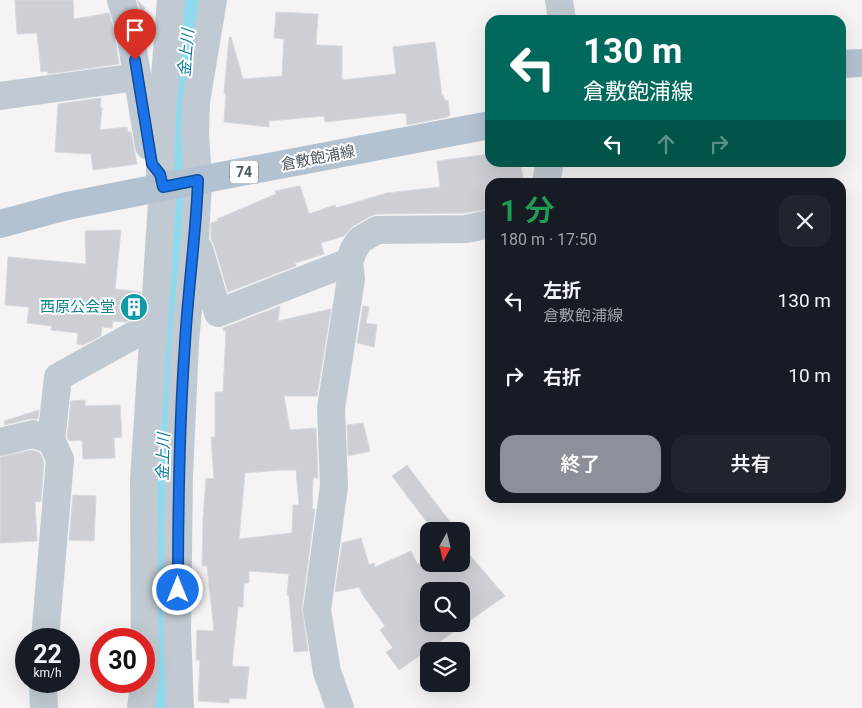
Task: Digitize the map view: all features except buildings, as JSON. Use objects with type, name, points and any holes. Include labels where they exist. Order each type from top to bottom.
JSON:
[{"type":"main road","points":[[846,64],[862,63]]},
{"type":"main road","name":"倉敷飽浦線","points":[[0,224],[161,180],[198,180],[485,126]]},
{"type":"street","points":[[121,0],[129,27],[152,164],[161,180]]},
{"type":"street","points":[[141,708],[145,679],[144,480],[154,324],[162,116],[171,0]]},
{"type":"street","points":[[180,708],[178,629],[179,476],[185,342],[195,238],[198,180],[195,133],[196,102],[213,0]]},
{"type":"street","points":[[559,0],[561,15]]},
{"type":"street","points":[[0,96],[137,77]]},
{"type":"street","points":[[340,708],[327,672],[317,610],[334,486],[331,408],[351,279],[349,262],[360,240],[377,230],[466,229],[485,225]]},
{"type":"street","points":[[195,238],[218,313],[349,262]]},
{"type":"street","points":[[46,628],[60,459],[51,440],[58,377],[154,324]]},
{"type":"street","points":[[0,442],[33,434],[51,440]]},
{"type":"street","points":[[44,693],[44,708]]},
{"type":"waterway","name":"金上川","points":[[182,165],[181,111],[191,0]]},
{"type":"waterway","name":"金上川","points":[[162,708],[162,473],[167,345],[182,207]]},
{"type":"place","name":"西原公会堂","points":[[134,307]]},
{"type":"route","points":[[135,60],[152,164],[160,174],[163,187],[198,180],[195,238],[185,342],[179,476],[178,590]]}]
